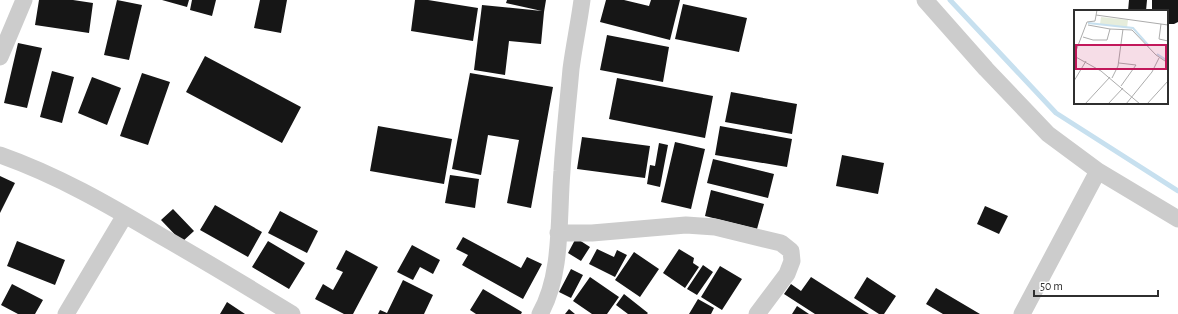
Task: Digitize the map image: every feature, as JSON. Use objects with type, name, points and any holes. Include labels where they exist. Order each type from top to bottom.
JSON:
[{"type":"street","points":[[0,57],[24,0]]},
{"type":"street","points":[[540,314],[545,305],[553,279],[557,257],[561,173],[572,68],[582,0]]},
{"type":"street","points":[[925,0],[986,69],[1048,134],[1098,171],[1178,219]]},
{"type":"street","points":[[0,155],[68,184],[125,215],[292,314]]},
{"type":"street","points":[[1022,314],[1098,171]]},
{"type":"street","points":[[66,314],[125,215]]},
{"type":"street","points":[[558,233],[592,233],[686,225],[715,227],[782,243],[790,251],[792,262],[787,274],[757,314]]},
{"type":"building","points":[[39,0],[73,0],[93,3],[89,33],[35,25]]},
{"type":"building","points":[[117,0],[142,5],[129,60],[104,55]]},
{"type":"building","points":[[162,0],[189,0],[187,7]]},
{"type":"building","points":[[192,0],[216,0],[212,16],[190,10]]},
{"type":"building","points":[[260,0],[287,0],[281,33],[254,28]]},
{"type":"building","points":[[415,0],[428,0],[478,8],[473,41],[411,31]]},
{"type":"building","points":[[507,0],[546,0],[541,44],[509,41],[505,75],[474,70],[482,5],[542,11],[506,3]]},
{"type":"building","points":[[606,0],[624,0],[649,6],[651,0],[680,0],[670,40],[600,22]]},
{"type":"building","points":[[1129,0],[1147,0],[1146,10],[1128,10]]},
{"type":"building","points":[[1152,0],[1178,0],[1178,22],[1168,24],[1168,10],[1152,10]]},
{"type":"building","points":[[683,4],[747,18],[739,52],[675,39]]},
{"type":"building","points":[[607,35],[669,47],[663,82],[600,70]]},
{"type":"building","points":[[18,43],[42,48],[27,108],[4,103]]},
{"type":"building","points":[[205,56],[301,107],[282,143],[186,92]]},
{"type":"building","points":[[52,71],[74,77],[62,123],[40,117]]},
{"type":"building","points":[[142,73],[170,82],[148,145],[120,136]]},
{"type":"building","points":[[470,73],[553,87],[531,208],[507,203],[519,140],[488,135],[481,175],[452,169]]},
{"type":"building","points":[[92,77],[121,88],[107,125],[78,113]]},
{"type":"building","points":[[617,78],[713,96],[705,138],[609,119]]},
{"type":"building","points":[[731,92],[797,104],[792,134],[725,122]]},
{"type":"building","points":[[378,126],[452,139],[444,184],[370,171]]},
{"type":"building","points":[[720,126],[792,139],[787,167],[715,155]]},
{"type":"building","points":[[582,137],[650,146],[645,178],[577,169]]},
{"type":"building","points":[[675,142],[705,149],[691,209],[661,202]]},
{"type":"building","points":[[659,143],[668,145],[660,187],[647,184],[650,165],[655,166]]},
{"type":"building","points":[[842,155],[884,163],[878,194],[836,186]]},
{"type":"building","points":[[713,159],[774,174],[768,198],[707,183]]},
{"type":"building","points":[[450,175],[479,179],[475,208],[445,203]]},
{"type":"building","points":[[0,176],[15,183],[0,213]]},
{"type":"building","points":[[711,190],[764,204],[757,229],[705,216]]},
{"type":"building","points":[[215,205],[262,232],[248,257],[200,230]]},
{"type":"building","points":[[985,206],[1008,216],[999,234],[977,224]]},
{"type":"building","points":[[173,209],[194,231],[182,242],[161,220]]},
{"type":"building","points":[[280,211],[318,231],[307,253],[268,233]]},
{"type":"building","points":[[463,237],[521,268],[527,257],[542,264],[523,299],[462,265],[468,255],[456,249]]},
{"type":"building","points":[[576,238],[590,247],[581,261],[568,253]]},
{"type":"building","points":[[17,241],[65,260],[55,285],[7,266]]},
{"type":"building","points":[[268,241],[305,263],[289,289],[252,267]]},
{"type":"building","points":[[412,245],[440,260],[433,274],[420,267],[413,280],[397,272]]},
{"type":"building","points":[[597,249],[614,257],[617,250],[627,255],[615,277],[589,264]]},
{"type":"building","points":[[679,249],[694,258],[693,263],[699,267],[685,288],[663,273]]},
{"type":"building","points":[[346,250],[378,267],[353,314],[344,314],[315,299],[323,284],[333,290],[343,272],[336,269]]},
{"type":"building","points":[[634,252],[659,269],[640,297],[615,280]]},
{"type":"building","points":[[703,265],[713,272],[697,295],[687,289]]},
{"type":"building","points":[[720,266],[742,279],[722,310],[701,297]]},
{"type":"building","points":[[571,269],[583,275],[571,298],[559,292]]},
{"type":"building","points":[[590,277],[619,297],[607,314],[592,314],[573,301]]},
{"type":"building","points":[[811,277],[869,314],[815,314],[784,294],[791,284],[801,291]]},
{"type":"building","points":[[867,277],[896,296],[884,314],[879,314],[854,298]]},
{"type":"building","points":[[403,280],[433,295],[424,314],[378,314],[380,310],[387,313]]},
{"type":"building","points":[[12,284],[43,300],[35,314],[18,314],[1,305]]},
{"type":"building","points":[[936,288],[980,314],[943,314],[926,304]]},
{"type":"building","points":[[483,289],[522,312],[521,314],[476,314],[470,310]]},
{"type":"building","points":[[624,294],[648,313],[628,314],[616,305]]},
{"type":"building","points":[[698,299],[714,308],[711,314],[689,314]]},
{"type":"building","points":[[227,302],[245,314],[220,314]]},
{"type":"building","points":[[797,306],[809,314],[792,314]]},
{"type":"building","points":[[569,309],[575,314],[565,314]]},
{"type":"waterway","points":[[950,0],[1056,113],[1178,191]]}]
